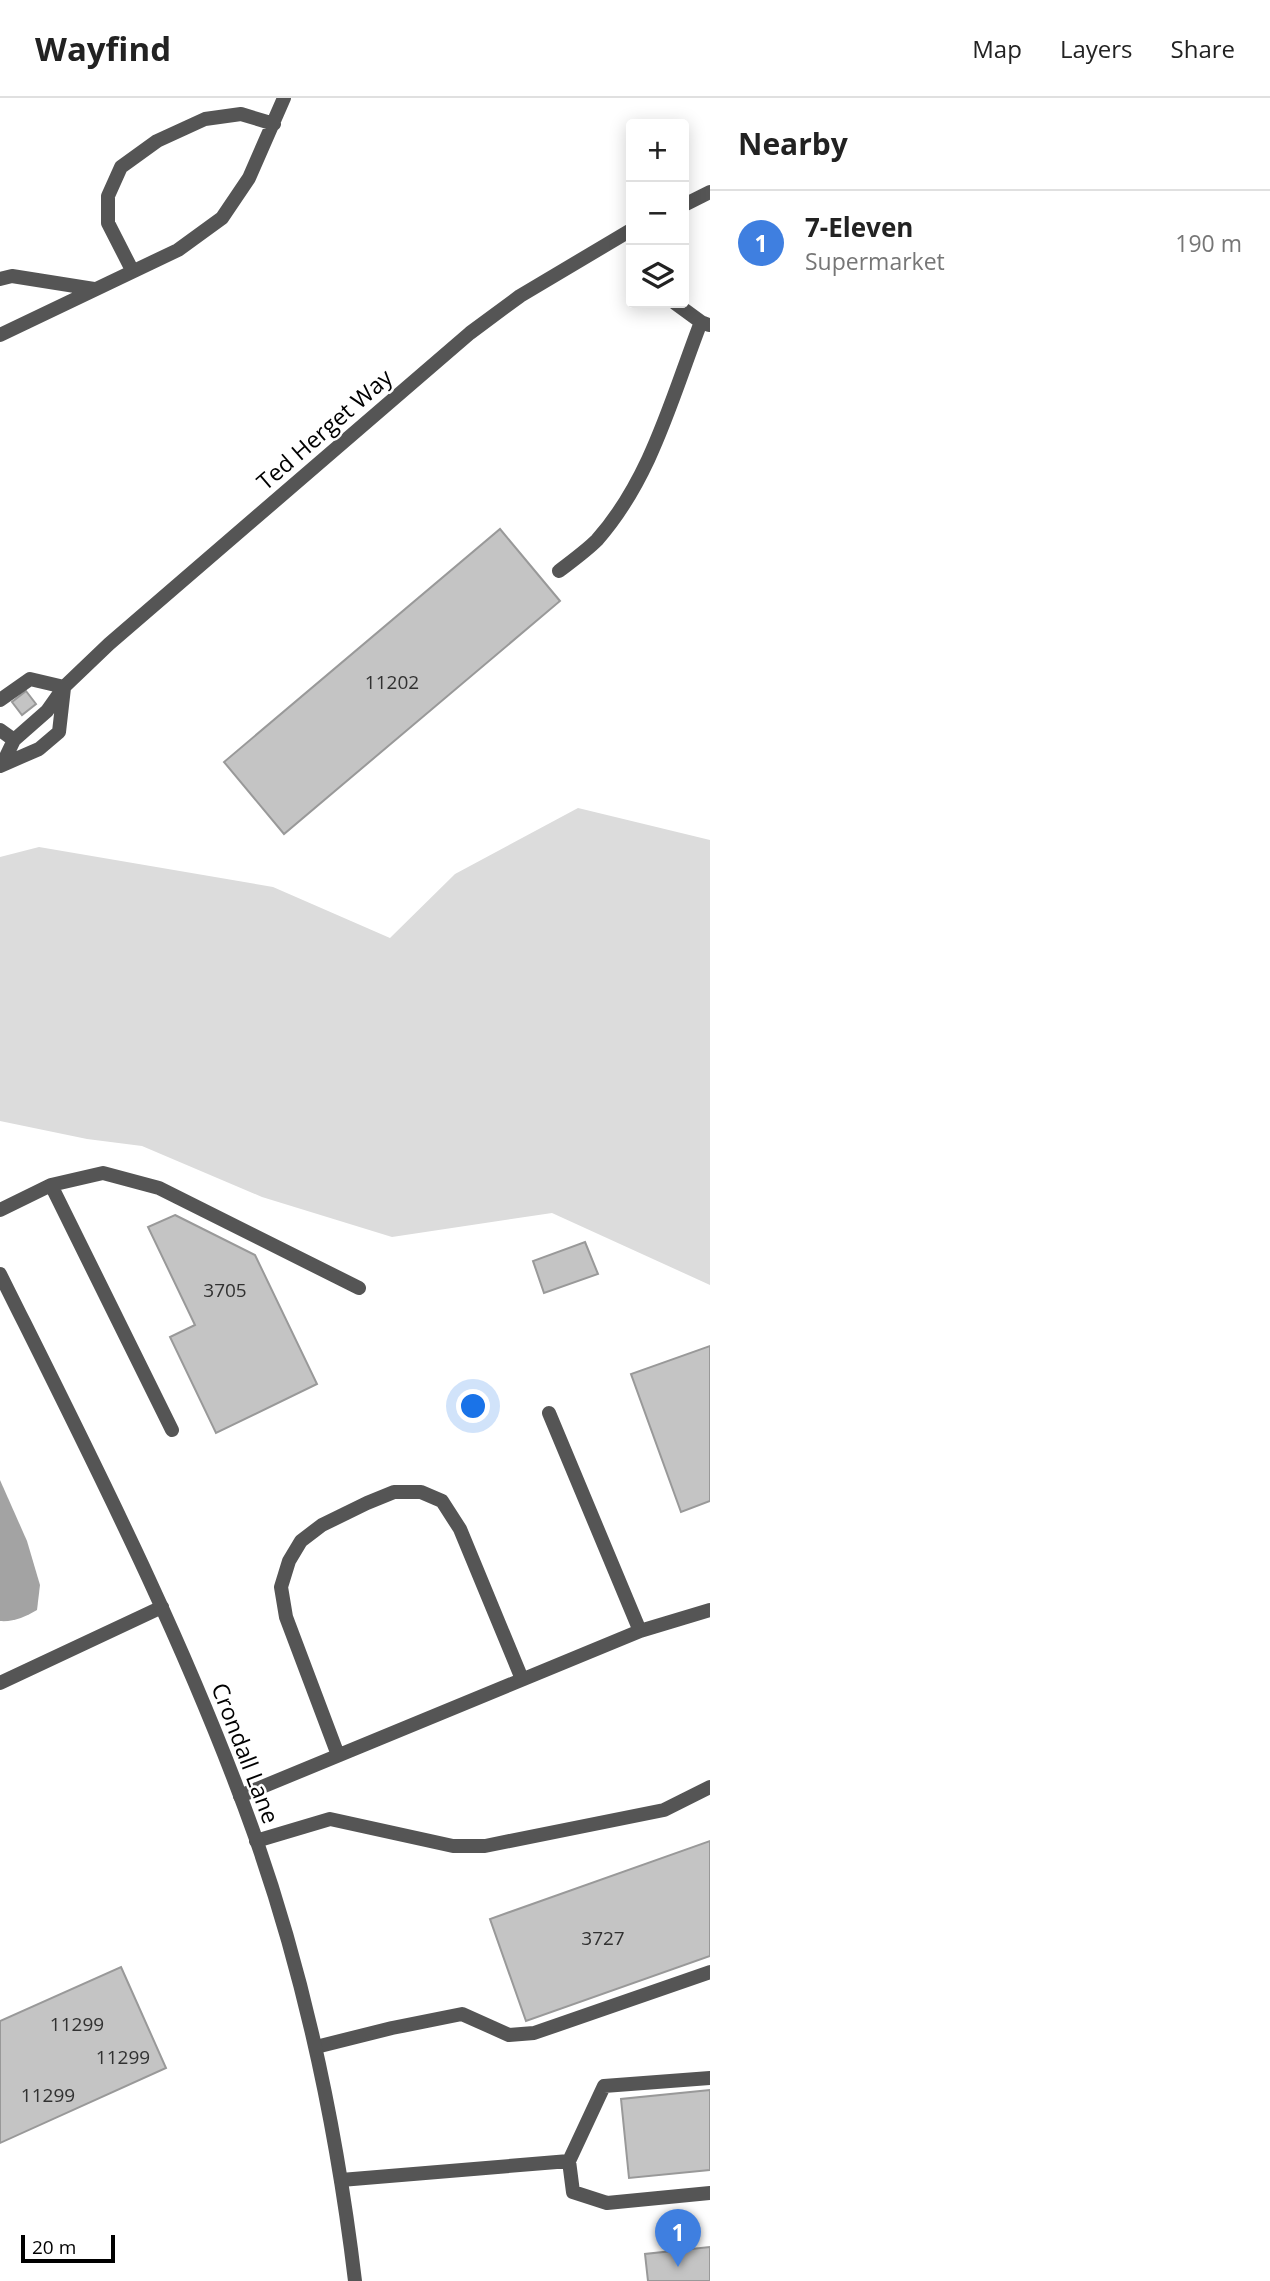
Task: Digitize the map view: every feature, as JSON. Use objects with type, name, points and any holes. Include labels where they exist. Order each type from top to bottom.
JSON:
[{"type":"street","points":[[0,335],[178,250],[222,218],[249,178],[284,98]]},
{"type":"street","points":[[132,270],[108,223],[108,196],[121,167],[157,141],[205,119],[241,114],[274,124]]},
{"type":"street","points":[[689,202],[710,192]]},
{"type":"street","name":"Ted Herget Way","points":[[2,764],[14,740],[47,711],[64,687],[109,644],[470,333],[520,296],[626,236]]},
{"type":"street","points":[[0,279],[12,276],[94,289]]},
{"type":"street","points":[[559,571],[596,541],[628,498],[653,450],[705,324],[682,308]]},
{"type":"street","points":[[0,700],[30,679],[64,687]]},
{"type":"street","name":"Ted Herget Way","points":[[2,764],[39,749],[59,732],[64,687]]},
{"type":"street","points":[[0,730],[14,740]]},
{"type":"street","points":[[0,1210],[51,1185],[103,1173],[159,1188],[359,1288]]},
{"type":"street","points":[[51,1185],[172,1430]]},
{"type":"street","name":"Crondall Lane","points":[[0,1274],[162,1607],[256,1841],[316,2048],[341,2180],[355,2281]]},
{"type":"street","points":[[549,1413],[640,1631]]},
{"type":"street","points":[[338,1755],[286,1617],[281,1587],[289,1561],[301,1541],[322,1525],[366,1503],[394,1492],[421,1492],[442,1501],[460,1529],[522,1679]]},
{"type":"street","points":[[0,1684],[162,1607]]},
{"type":"street","points":[[240,1796],[640,1631],[710,1610]]},
{"type":"street","points":[[256,1841],[330,1819],[453,1846],[485,1846],[664,1810],[710,1787]]},
{"type":"street","points":[[316,2048],[392,2028],[462,2014],[509,2035],[534,2033],[710,1972]]},
{"type":"street","points":[[710,2078],[604,2086],[569,2161],[573,2192],[607,2203],[710,2193]]},
{"type":"street","points":[[341,2180],[569,2161]]},
{"type":"shaded area","points":[[578,808],[710,840],[710,1285],[552,1213],[392,1237],[262,1197],[142,1146],[87,1139],[0,1121],[0,857],[39,847],[273,887],[390,938],[455,874]]},
{"type":"shaded area","points":[[0,1480],[27,1541],[40,1585],[37,1610],[5,1621],[0,1621]]},
{"type":"building","points":[[500,529],[560,601],[284,834],[224,762]]},
{"type":"building","points":[[26,691],[36,704],[22,715],[12,702]]},
{"type":"building","points":[[175,1215],[255,1255],[317,1384],[216,1433],[170,1337],[195,1325],[148,1227]]},
{"type":"building","points":[[585,1242],[598,1274],[544,1293],[533,1261]]},
{"type":"building","points":[[710,1346],[710,1501],[681,1512],[631,1374]]},
{"type":"building","points":[[710,1841],[710,1956],[526,2021],[490,1919]]},
{"type":"building","points":[[121,1967],[166,2068],[0,2143],[0,2021]]},
{"type":"building","points":[[710,2090],[710,2170],[629,2178],[621,2099]]},
{"type":"building","points":[[710,2247],[710,2281],[648,2281],[645,2254]]},
{"type":"place","name":"7-Eleven","points":[[678,2267]]}]
